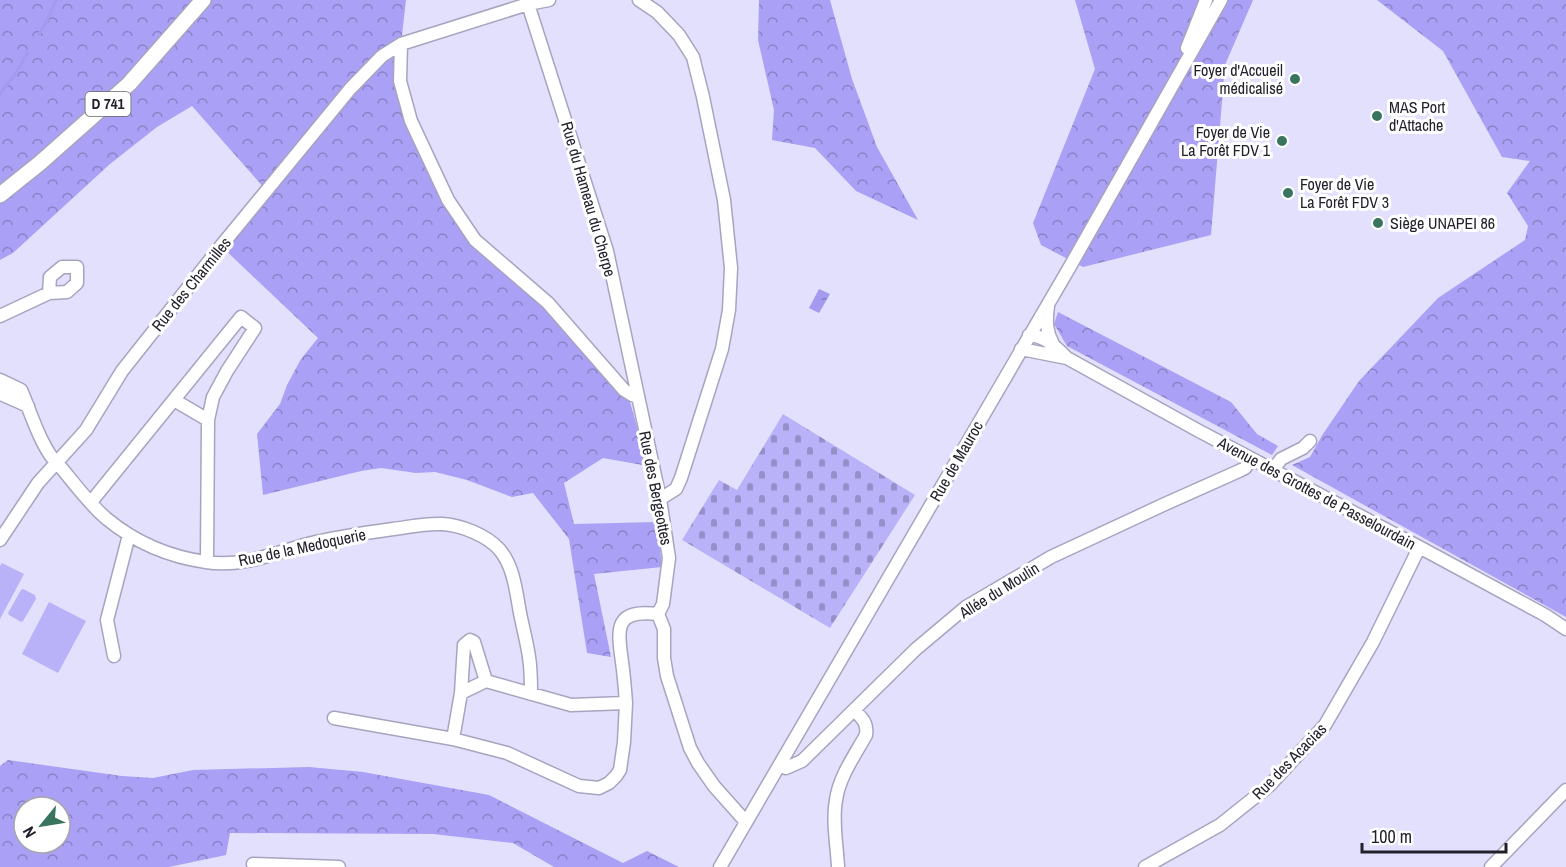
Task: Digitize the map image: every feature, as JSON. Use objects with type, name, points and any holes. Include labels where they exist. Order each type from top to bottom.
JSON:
[{"type":"main road","name":"D 741","points":[[0,195],[129,84],[203,0]]},
{"type":"street","points":[[549,0],[528,4],[401,44],[400,81],[411,121],[448,200],[475,240],[548,303],[624,390],[638,397]]},
{"type":"street","points":[[639,0],[657,12],[679,35],[693,57],[724,200],[730,268],[729,310],[722,349],[676,489],[660,499]]},
{"type":"street","points":[[1191,55],[1187,49],[1206,0]]},
{"type":"street","name":"Rue de Mauroc","points":[[720,867],[1048,304],[1221,0]]},
{"type":"street","name":"Rue du Hameau du Cherpe","points":[[528,4],[607,251],[638,397]]},
{"type":"street","name":"Rue des Charmilles","points":[[0,540],[38,483],[86,430],[122,371],[221,246],[350,89],[382,56],[401,44]]},
{"type":"street","points":[[0,316],[49,293]]},
{"type":"street","points":[[1048,304],[1046,321],[1048,334],[1054,345]]},
{"type":"street","points":[[91,502],[241,317],[255,328],[213,397],[208,420],[207,562]]},
{"type":"street","name":"Avenue des Grottes de Passelourdain","points":[[1029,335],[1041,337],[1054,345],[1067,358],[1251,459],[1545,615],[1566,629]]},
{"type":"street","name":"Avenue des Grottes de Passelourdain","points":[[1021,349],[1067,358]]},
{"type":"street","name":"Rue de la Medoquerie","points":[[0,380],[21,390],[53,460],[107,519],[129,535],[164,552],[207,562],[234,563],[343,536],[424,525],[459,526],[477,533],[499,549],[511,570],[530,659],[531,694]]},
{"type":"street","points":[[0,387],[3,395],[28,406]]},
{"type":"street","name":"Rue des Bergeottes","points":[[638,397],[660,499],[669,558],[663,604],[658,614],[664,629],[664,658],[668,676],[690,748],[714,786],[746,822]]},
{"type":"street","points":[[174,400],[208,420]]},
{"type":"street","points":[[1273,470],[1281,459],[1303,448],[1310,441]]},
{"type":"street","name":"Allée du Moulin","points":[[779,766],[786,768],[802,761],[916,649],[966,608],[1051,557],[1239,471],[1245,468],[1251,459]]},
{"type":"street","points":[[114,656],[107,620],[129,535]]},
{"type":"street","name":"Rue des Acacias","points":[[1145,867],[1220,825],[1270,785],[1325,725],[1373,642],[1421,548]]},
{"type":"street","points":[[334,718],[453,739],[507,753],[579,786],[599,788],[609,783],[620,770],[624,742],[625,683],[618,633],[628,616],[641,612],[658,614]]},
{"type":"street","points":[[453,739],[461,693],[464,645],[467,641],[474,642],[486,681]]},
{"type":"street","points":[[461,693],[486,681],[571,705],[626,704]]},
{"type":"street","points":[[838,867],[836,800],[840,783],[867,729],[866,722],[854,710]]},
{"type":"street","points":[[1491,867],[1566,790]]},
{"type":"street","points":[[253,864],[339,867]]},
{"type":"green space","points":[[0,0],[406,0],[401,44],[411,121],[475,240],[548,303],[630,402],[648,466],[603,458],[564,483],[574,524],[657,522],[662,567],[594,574],[611,657],[587,653],[569,539],[533,493],[512,497],[467,480],[435,472],[416,473],[381,468],[263,495],[257,434],[280,404],[301,359],[318,338],[221,246],[266,190],[192,106],[157,127],[110,164],[13,253],[0,260]]},
{"type":"green space","points":[[759,0],[830,0],[852,79],[877,147],[918,220],[856,191],[815,148],[772,140],[774,110],[758,40]]},
{"type":"green space","points":[[1075,0],[1253,0],[1225,65],[1211,235],[1083,267],[1041,245],[1033,223],[1095,69]]},
{"type":"green space","points":[[1377,0],[1566,0],[1566,617],[1292,465],[1310,457],[1359,381],[1438,298],[1525,240],[1528,226],[1507,193],[1530,161],[1502,157],[1443,51]]},
{"type":"green space","points":[[1058,312],[1231,402],[1257,434],[1278,446],[1272,455],[1067,346],[1054,324]]},
{"type":"green space","points":[[783,414],[915,495],[830,628],[682,540],[719,480],[737,490]]},
{"type":"green space","points":[[2,563],[24,574],[0,619],[0,566]]},
{"type":"green space","points":[[23,589],[35,595],[36,599],[21,622],[8,613]]},
{"type":"green space","points":[[49,602],[86,621],[58,673],[22,654]]},
{"type":"green space","points":[[8,760],[122,776],[153,778],[193,770],[309,767],[363,772],[489,795],[623,863],[647,851],[679,867],[554,867],[513,843],[433,834],[230,833],[226,855],[169,867],[0,867],[0,766]]},
{"type":"water","points":[[819,289],[830,294],[819,313],[809,308]]},
{"type":"waterway","points":[[39,34],[56,0]]},
{"type":"waterway","points":[[0,94],[28,53]]},
{"type":"place","name":"Foyer d'Accueil médicalisé","points":[[1295,79]]},
{"type":"place","name":"MAS Port d'Attache","points":[[1377,116]]},
{"type":"place","name":"Foyer de Vie La Forêt FDV 1","points":[[1282,141]]},
{"type":"place","name":"Foyer de Vie La Forêt FDV 3","points":[[1288,193]]},
{"type":"place","name":"Siège UNAPEI 86","points":[[1378,223]]}]
